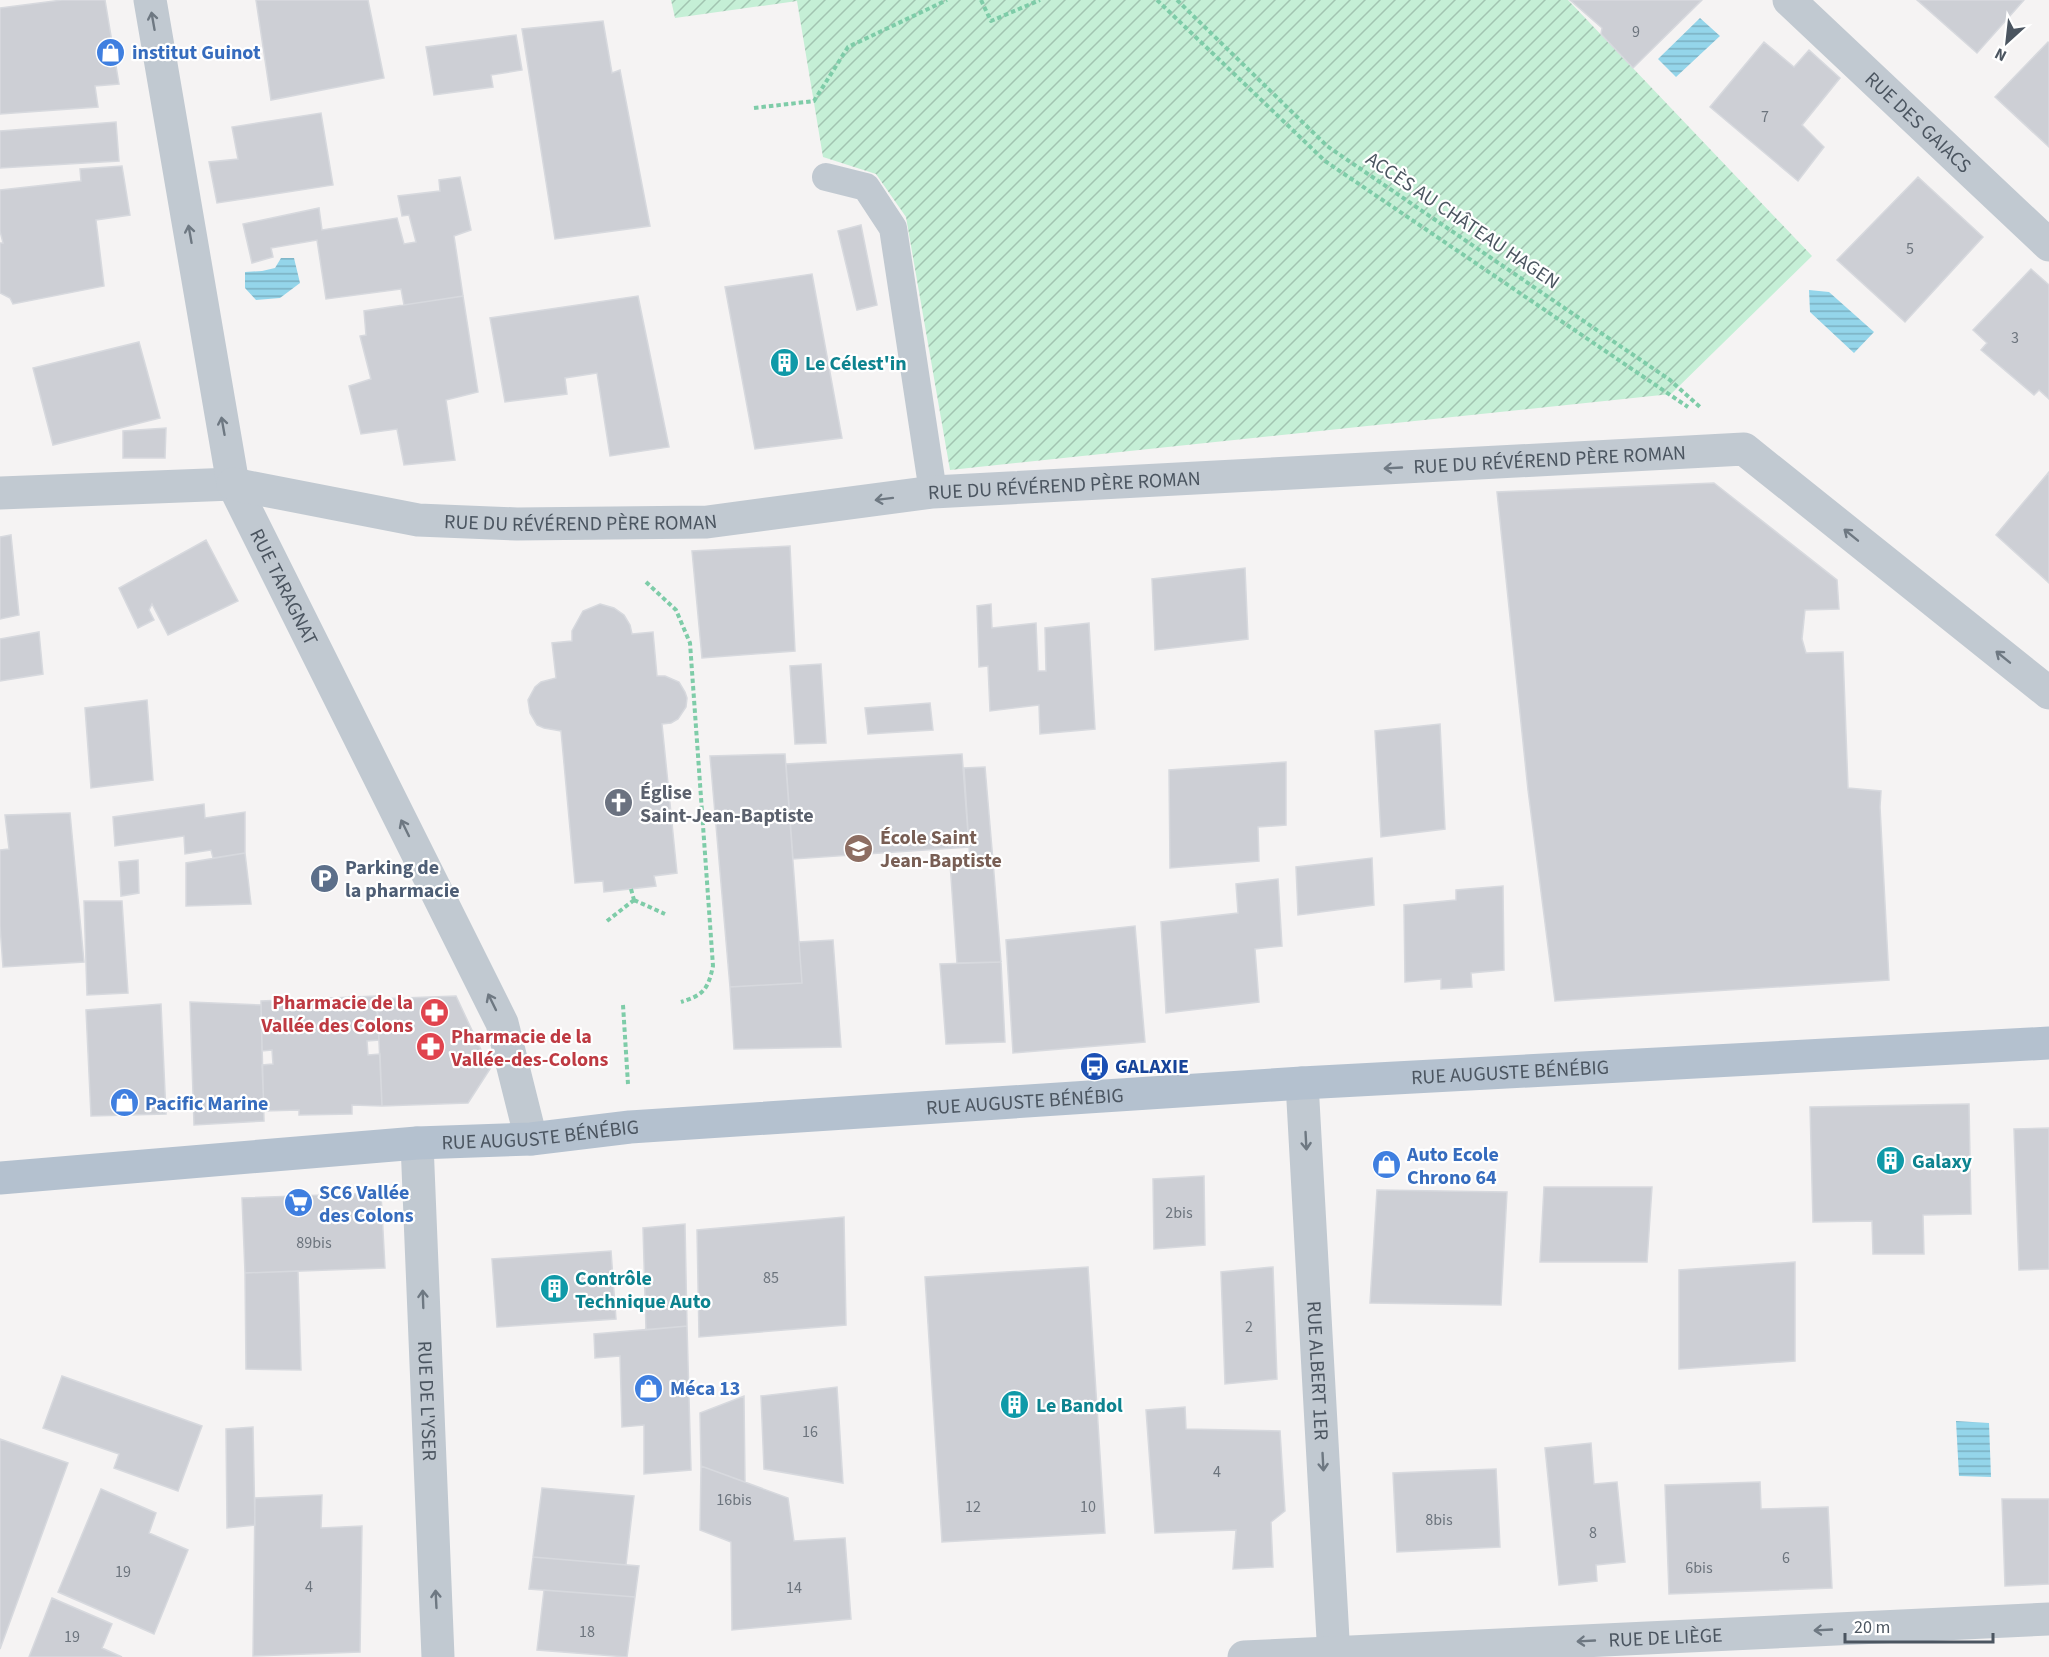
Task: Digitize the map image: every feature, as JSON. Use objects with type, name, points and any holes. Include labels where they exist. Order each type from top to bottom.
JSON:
[{"type":"main road","name":"RUE AUGUSTE BÉNÉBIG","points":[[0,1178],[417,1143],[531,1138],[630,1127],[1302,1083],[2049,1043]]},
{"type":"street","name":"RUE TARAGNAT","points":[[150,0],[233,484],[502,1023],[531,1138]]},
{"type":"street","name":"RUE DES GAIACS","points":[[1789,0],[2049,245]]},
{"type":"street","name":"RUE DU RÉVÉREND PÈRE ROMAN","points":[[0,493],[233,484],[418,520],[517,524],[707,522],[933,492],[1744,449]]},
{"type":"street","points":[[1744,449],[2049,693]]},
{"type":"street","name":"RUE ALBERT 1ER","points":[[1302,1083],[1334,1655]]},
{"type":"street","name":"RUE DE L'YSER","points":[[417,1143],[438,1657]]},
{"type":"street","name":"RUE DE LIÈGE","points":[[1244,1657],[1334,1655],[2049,1619]]},
{"type":"lane","points":[[826,177],[866,188],[893,228],[933,492]]},
{"type":"path","points":[[754,108],[814,101],[848,46],[947,0]]},
{"type":"path","points":[[981,0],[991,21],[1040,0]]},
{"type":"path","points":[[1157,0],[1325,161],[1689,408]]},
{"type":"path","name":"ACCÈS AU CHÂTEAU HAGEN","points":[[1177,0],[1327,146],[1670,380],[1744,449]]},
{"type":"path","points":[[646,582],[676,609],[690,643],[713,966],[710,983],[699,996],[681,1002]]},
{"type":"path","points":[[632,889],[634,900]]},
{"type":"path","points":[[634,900],[665,914]]},
{"type":"path","points":[[607,921],[634,900]]},
{"type":"path","points":[[623,1005],[630,1127]]},
{"type":"green space","points":[[671,0],[1568,0],[1812,256],[1671,394],[950,470],[906,217],[876,174],[823,157],[797,1],[675,18]]},
{"type":"water","points":[[1700,18],[1720,36],[1676,77],[1658,59]]},
{"type":"water","points":[[281,258],[294,258],[300,283],[280,298],[256,300],[245,288],[245,272],[275,268]]},
{"type":"water","points":[[1809,290],[1829,292],[1874,332],[1854,353],[1810,312]]},
{"type":"water","points":[[1956,1421],[1989,1423],[1991,1477],[1959,1476]]},
{"type":"building","points":[[62,0],[105,0],[119,84],[95,86],[98,107],[0,114],[0,8]]},
{"type":"building","points":[[256,0],[368,0],[384,78],[271,100]]},
{"type":"building","points":[[1570,0],[1702,0],[1633,68],[1601,34],[1602,28]]},
{"type":"building","points":[[1917,0],[2024,0],[1977,53]]},
{"type":"building","points":[[603,21],[612,73],[620,70],[650,226],[555,239],[522,29]]},
{"type":"building","points":[[516,35],[522,70],[491,75],[493,87],[434,95],[426,47]]},
{"type":"building","points":[[1764,42],[1794,67],[1809,50],[1840,78],[1802,125],[1824,147],[1798,181],[1710,107]]},
{"type":"building","points":[[2049,43],[2049,147],[1995,97]]},
{"type":"building","points":[[321,113],[333,185],[217,203],[209,162],[238,159],[232,127]]},
{"type":"building","points":[[116,122],[119,161],[0,168],[0,131]]},
{"type":"building","points":[[122,166],[130,215],[96,220],[104,286],[13,304],[10,298],[0,293],[0,243],[3,243],[0,231],[0,190],[81,181],[80,169]]},
{"type":"building","points":[[460,177],[471,230],[454,236],[463,296],[404,305],[401,289],[326,299],[317,240],[271,248],[273,257],[252,263],[243,224],[319,208],[322,230],[397,218],[404,244],[416,242],[409,215],[402,216],[398,196],[440,191],[439,180]]},
{"type":"building","points":[[1918,177],[1983,237],[1905,322],[1837,260]]},
{"type":"building","points":[[861,225],[877,305],[857,310],[838,231]]},
{"type":"building","points":[[2031,269],[2049,285],[2049,399],[2039,390],[2034,395],[1981,350],[1987,343],[1973,330]]},
{"type":"building","name":"Le Célest'in","points":[[812,274],[842,438],[755,449],[725,287]]},
{"type":"building","points":[[463,296],[478,392],[446,400],[455,460],[404,465],[397,429],[361,434],[349,386],[371,379],[360,336],[366,335],[364,311]]},
{"type":"building","points":[[638,296],[669,447],[610,456],[597,373],[565,378],[567,394],[505,402],[490,318]]},
{"type":"building","points":[[139,342],[160,418],[53,445],[33,368]]},
{"type":"building","points":[[166,428],[165,458],[123,458],[123,431]]},
{"type":"building","points":[[2049,472],[2049,583],[1996,535]]},
{"type":"building","points":[[1714,483],[1837,580],[1839,609],[1805,610],[1802,639],[1806,653],[1843,652],[1848,788],[1881,791],[1889,980],[1555,1001],[1528,790],[1497,492]]},
{"type":"building","points":[[11,535],[19,615],[0,619],[0,537]]},
{"type":"building","points":[[206,540],[238,601],[168,635],[152,604],[149,610],[154,620],[138,628],[119,588]]},
{"type":"building","points":[[790,546],[795,651],[702,658],[692,551]]},
{"type":"building","points":[[1245,568],[1248,639],[1155,650],[1152,579]]},
{"type":"building","name":"Église Saint-Jean-Baptiste","points":[[600,604],[614,608],[624,615],[632,634],[653,632],[657,676],[665,676],[679,682],[687,698],[686,707],[678,719],[662,724],[677,873],[654,876],[656,886],[604,892],[603,881],[575,883],[561,731],[537,725],[530,713],[528,700],[535,687],[541,682],[556,678],[552,643],[572,641],[572,631],[583,611]]},
{"type":"building","points":[[991,604],[992,628],[1036,623],[1038,671],[1046,671],[1045,628],[1089,623],[1095,729],[1040,734],[1039,705],[990,711],[988,666],[979,667],[977,606]]},
{"type":"building","points":[[39,632],[43,674],[0,681],[0,639]]},
{"type":"building","points":[[821,664],[826,743],[795,744],[790,666]]},
{"type":"building","points":[[147,700],[153,780],[91,788],[85,708]]},
{"type":"building","points":[[930,703],[933,730],[868,734],[865,708]]},
{"type":"building","points":[[1440,724],[1445,829],[1381,837],[1375,731]]},
{"type":"building","points":[[785,754],[802,983],[730,987],[710,756]]},
{"type":"building","points":[[962,754],[969,847],[793,859],[786,764]]},
{"type":"building","points":[[1286,762],[1286,825],[1258,827],[1259,861],[1170,868],[1169,770]]},
{"type":"building","points":[[985,767],[993,861],[970,862],[964,768]]},
{"type":"building","points":[[204,804],[205,818],[245,812],[245,853],[213,858],[211,850],[185,854],[184,836],[115,846],[113,817]]},
{"type":"building","points":[[70,813],[84,962],[3,967],[0,926],[0,850],[9,849],[5,815]]},
{"type":"building","points":[[245,853],[251,904],[186,906],[186,863]]},
{"type":"building","points":[[1372,858],[1374,905],[1298,915],[1296,867]]},
{"type":"building","points":[[138,860],[139,893],[121,896],[119,862]]},
{"type":"building","points":[[993,861],[1001,962],[957,963],[950,863]]},
{"type":"building","points":[[1278,879],[1282,946],[1255,949],[1259,1002],[1166,1013],[1161,922],[1238,913],[1236,884]]},
{"type":"building","points":[[1503,886],[1504,970],[1471,973],[1472,987],[1441,989],[1441,979],[1405,982],[1404,905],[1456,900],[1456,890]]},
{"type":"building","points":[[84,901],[122,901],[128,993],[87,995]]},
{"type":"building","points":[[1135,926],[1145,1042],[1013,1053],[1006,940]]},
{"type":"building","points":[[833,940],[841,1047],[734,1049],[730,987],[802,983],[799,942]]},
{"type":"building","points":[[1001,962],[1005,1042],[946,1044],[940,964]]},
{"type":"building","points":[[376,996],[379,1040],[367,1041],[368,1055],[380,1054],[382,1106],[352,1105],[352,1114],[299,1115],[299,1110],[264,1111],[262,1065],[273,1064],[272,1050],[262,1051],[261,1001]]},
{"type":"building","name":"Pharmacie de la Vallée-des-Colons","points":[[456,996],[490,1069],[468,1103],[382,1106],[377,999]]},
{"type":"building","points":[[190,1002],[261,1005],[264,1121],[194,1125]]},
{"type":"building","points":[[161,1004],[166,1114],[91,1116],[86,1010]]},
{"type":"building","name":"Galaxy","points":[[1969,1104],[1971,1214],[1923,1215],[1924,1254],[1873,1254],[1872,1221],[1813,1222],[1810,1107]]},
{"type":"building","points":[[2049,1128],[2049,1269],[2019,1270],[2014,1129]]},
{"type":"building","points":[[1204,1176],[1205,1245],[1154,1249],[1153,1179]]},
{"type":"building","points":[[1544,1187],[1652,1187],[1647,1262],[1540,1262]]},
{"type":"building","points":[[1377,1190],[1507,1192],[1501,1305],[1370,1303]]},
{"type":"building","points":[[381,1193],[385,1268],[245,1273],[242,1198]]},
{"type":"building","points":[[844,1217],[846,1325],[699,1337],[697,1230]]},
{"type":"building","points":[[685,1224],[687,1326],[646,1330],[643,1228]]},
{"type":"building","name":"Contrôle Technique Auto","points":[[611,1251],[616,1319],[497,1327],[492,1259]]},
{"type":"building","points":[[1795,1262],[1795,1361],[1679,1369],[1679,1270]]},
{"type":"building","name":"Le Bandol","points":[[1088,1267],[1105,1533],[942,1542],[925,1277]]},
{"type":"building","points":[[1273,1267],[1277,1379],[1225,1384],[1221,1272]]},
{"type":"building","points":[[298,1271],[301,1370],[246,1369],[245,1273]]},
{"type":"building","points":[[687,1326],[691,1470],[644,1474],[644,1425],[622,1427],[620,1356],[595,1358],[594,1334]]},
{"type":"building","points":[[62,1376],[202,1426],[178,1491],[114,1468],[119,1454],[43,1428]]},
{"type":"building","points":[[837,1387],[843,1483],[764,1469],[761,1396]]},
{"type":"building","points":[[744,1396],[745,1482],[701,1466],[700,1413]]},
{"type":"building","points":[[1185,1407],[1186,1429],[1280,1431],[1285,1511],[1271,1522],[1273,1567],[1233,1569],[1236,1530],[1155,1533],[1146,1410]]},
{"type":"building","points":[[253,1427],[255,1525],[227,1528],[226,1429]]},
{"type":"building","points":[[0,1439],[68,1463],[0,1649]]},
{"type":"building","points":[[1591,1443],[1594,1484],[1617,1482],[1625,1562],[1596,1565],[1597,1581],[1559,1585],[1545,1448]]},
{"type":"building","points":[[701,1466],[788,1498],[794,1541],[845,1538],[851,1619],[732,1630],[731,1542],[700,1530]]},
{"type":"building","points":[[1496,1469],[1500,1547],[1397,1552],[1393,1473]]},
{"type":"building","points":[[1760,1482],[1761,1509],[1828,1507],[1832,1588],[1669,1594],[1665,1485]]},
{"type":"building","points":[[542,1488],[634,1496],[626,1565],[533,1557]]},
{"type":"building","points":[[101,1489],[156,1513],[149,1533],[188,1550],[154,1634],[58,1592]]},
{"type":"building","points":[[322,1495],[321,1528],[362,1526],[360,1652],[253,1656],[255,1498]]},
{"type":"building","points":[[2002,1499],[2049,1499],[2049,1584],[2005,1586]]},
{"type":"building","points":[[533,1557],[639,1566],[635,1597],[529,1589]]},
{"type":"building","points":[[544,1590],[635,1597],[627,1657],[537,1650]]},
{"type":"building","points":[[52,1598],[112,1624],[102,1648],[122,1657],[29,1657]]},
{"type":"place","name":"institut Guinot","points":[[111,52]]},
{"type":"place","name":"Le Célest'in","points":[[784,363]]},
{"type":"place","name":"Église Saint-Jean-Baptiste","points":[[619,803]]},
{"type":"place","name":"École Saint Jean-Baptiste","points":[[859,848]]},
{"type":"place","name":"Parking de la pharmacie","points":[[324,878]]},
{"type":"place","name":"Pharmacie de la Vallée des Colons","points":[[434,1013]]},
{"type":"place","name":"Pharmacie de la Vallée-des-Colons","points":[[430,1047]]},
{"type":"place","name":"GALAXIE","points":[[1094,1066]]},
{"type":"place","name":"Pacific Marine","points":[[124,1103]]},
{"type":"place","name":"Galaxy","points":[[1891,1161]]},
{"type":"place","name":"Auto Ecole Chrono 64","points":[[1386,1165]]},
{"type":"place","name":"SC6 Vallée des Colons","points":[[298,1203]]},
{"type":"place","name":"Contrôle Technique Auto","points":[[554,1289]]},
{"type":"place","name":"Méca 13","points":[[649,1388]]},
{"type":"place","name":"Le Bandol","points":[[1015,1405]]}]
